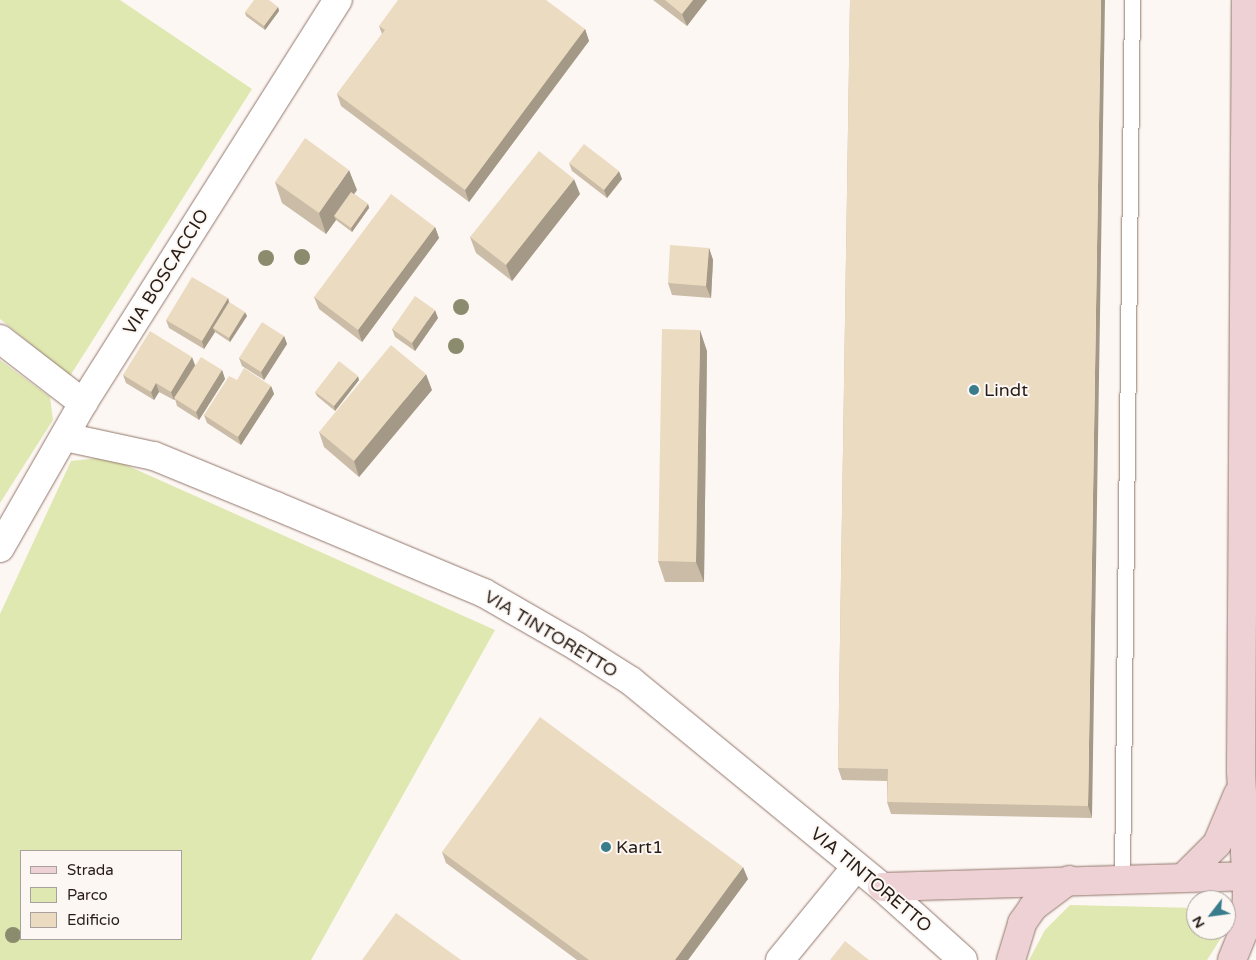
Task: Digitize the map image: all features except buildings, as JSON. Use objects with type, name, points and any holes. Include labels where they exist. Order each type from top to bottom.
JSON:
[{"type":"street","name":"VIA BOSCACCIO","points":[[0,548],[82,403],[338,0]]},
{"type":"street","points":[[1232,960],[1250,925],[1252,875],[1241,770],[1246,0]]},
{"type":"street","points":[[0,339],[82,403]]},
{"type":"street","name":"VIA TINTORETTO","points":[[64,437],[154,456],[484,593],[631,681],[882,887],[963,960]]},
{"type":"street","points":[[1184,877],[1217,844],[1237,797],[1241,770]]},
{"type":"street","points":[[780,960],[856,867]]},
{"type":"street","points":[[882,887],[1252,875]]},
{"type":"street","points":[[1011,960],[1022,923],[1033,907],[1069,880]]},
{"type":"lane","points":[[1122,879],[1132,0]]},
{"type":"green space","points":[[0,0],[120,0],[252,89],[70,376],[0,319]]},
{"type":"green space","points":[[0,360],[50,397],[53,420],[0,503]]},
{"type":"green space","points":[[108,457],[495,630],[311,960],[0,960],[0,614],[71,461]]},
{"type":"green space","points":[[1070,905],[1186,908],[1186,940],[1220,940],[1207,960],[1029,960],[1045,930]]},
{"type":"place","name":"Lindt","points":[[974,390]]},
{"type":"place","name":"Kart1","points":[[606,847]]}]
